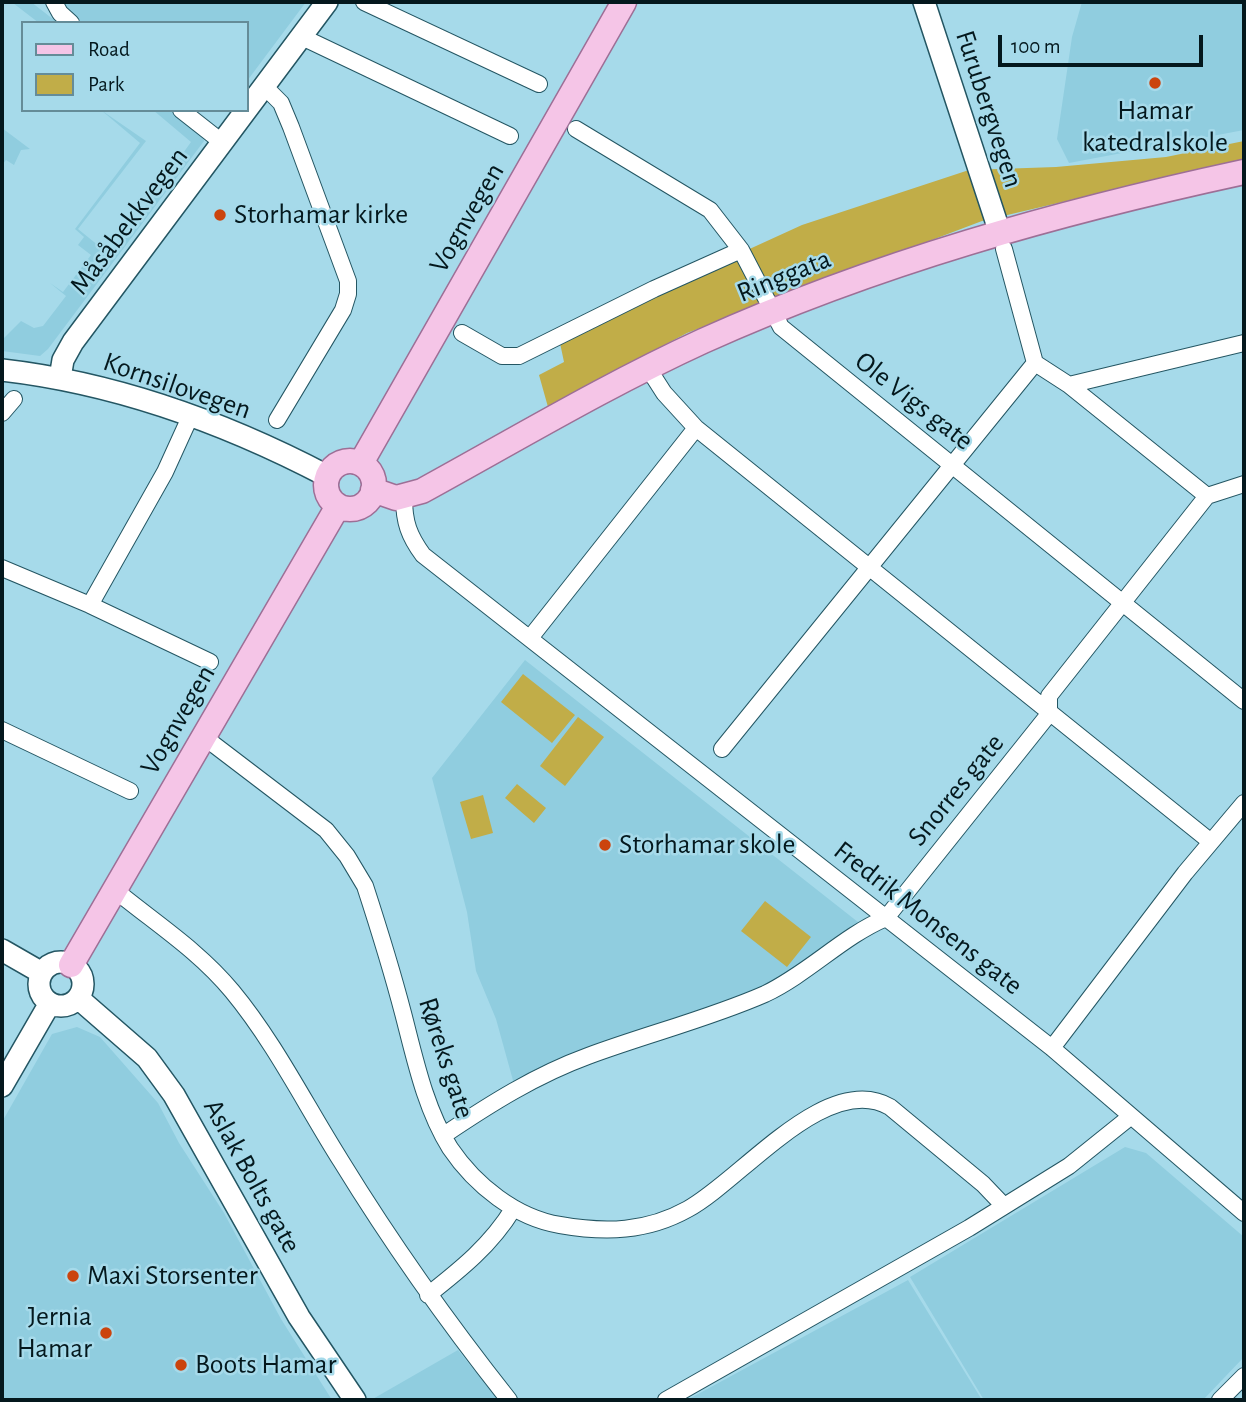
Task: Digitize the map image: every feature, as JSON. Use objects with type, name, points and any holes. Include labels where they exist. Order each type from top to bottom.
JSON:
[{"type":"main road","name":"Måsåbekkvegen","points":[[248,109],[327,2]]},
{"type":"main road","name":"Vognvegen","points":[[360,463],[624,2]]},
{"type":"main road","name":"Furubergvegen","points":[[924,2],[1002,241]]},
{"type":"main road","name":"Måsåbekkvegen","points":[[60,378],[63,360],[73,342],[246,112]]},
{"type":"main road","name":"Ringgata","points":[[404,498],[648,368],[772,312],[886,269],[1002,241],[1244,172]]},
{"type":"main road","name":"Kornsilovegen","points":[[2,370],[60,378],[130,394],[327,476]]},
{"type":"main road","points":[[340,463],[360,463],[373,478],[373,490],[361,506],[347,509],[338,506],[328,495],[327,476],[340,463]]},
{"type":"main road","points":[[373,490],[404,498]]},
{"type":"main road","name":"Vognvegen","points":[[71,965],[338,506]]},
{"type":"main road","points":[[2,950],[42,973]]},
{"type":"main road","points":[[58,962],[71,965],[81,976],[83,984],[78,998],[62,1006],[50,1003],[39,986],[42,973],[58,962]]},
{"type":"main road","name":"Aslak Bolts gate","points":[[78,998],[147,1058],[174,1096],[299,1317],[355,1400]]},
{"type":"main road","points":[[2,1086],[50,1003]]},
{"type":"street","points":[[54,2],[69,21]]},
{"type":"street","points":[[364,2],[539,83]]},
{"type":"street","points":[[302,37],[510,136]]},
{"type":"street","points":[[265,87],[281,103],[348,281],[348,295],[342,310],[277,420]]},
{"type":"street","points":[[184,112],[223,142]]},
{"type":"street","name":"Ole Vigs gate","points":[[576,129],[710,210],[741,250],[781,327],[816,358],[1124,601],[1244,701]]},
{"type":"street","points":[[1002,241],[1035,363],[1069,385],[1207,496],[1244,484]]},
{"type":"street","points":[[462,333],[502,356],[519,356],[653,289],[741,250]]},
{"type":"street","points":[[1069,385],[1244,343]]},
{"type":"street","points":[[722,750],[1035,363]]},
{"type":"street","points":[[648,368],[664,393],[696,428],[1211,842]]},
{"type":"street","points":[[2,413],[14,399]]},
{"type":"street","points":[[90,606],[165,472],[190,417]]},
{"type":"street","points":[[530,638],[696,428]]},
{"type":"street","name":"Snorres gate","points":[[444,1135],[538,1077],[586,1056],[710,1016],[767,992],[805,972],[871,924],[886,918],[1049,714],[1049,696],[1207,496]]},
{"type":"street","name":"Fredrik Monsens gate","points":[[404,498],[404,518],[410,538],[423,555],[1052,1048],[1244,1213]]},
{"type":"street","points":[[4,575],[90,606],[210,662]]},
{"type":"street","points":[[2,730],[130,791]]},
{"type":"street","name":"Røreks gate","points":[[204,737],[326,830],[347,856],[365,886],[429,1105],[463,1165],[513,1209],[550,1224],[612,1231],[635,1229],[688,1210],[809,1118],[838,1103],[862,1098],[877,1100],[890,1107],[983,1184],[1004,1206]]},
{"type":"street","points":[[1052,1048],[1244,803]]},
{"type":"street","points":[[115,890],[165,927],[232,991],[282,1062],[341,1161],[428,1295],[509,1400]]},
{"type":"street","points":[[666,1400],[839,1305],[1004,1206],[1069,1166],[1130,1117]]},
{"type":"street","points":[[428,1295],[471,1261],[500,1231],[513,1209]]},
{"type":"street","points":[[1220,1400],[1244,1376]]},
{"type":"shaded area","points":[[2,2],[31,2],[55,21],[36,21],[13,3]]},
{"type":"shaded area","points":[[62,2],[306,2],[248,80],[248,21],[80,21],[66,11]]},
{"type":"shaded area","name":"Hamar katedralskole","points":[[1082,2],[1244,2],[1244,130],[1069,163],[1057,139],[1072,37]]},
{"type":"shaded area","points":[[103,112],[146,141],[78,229],[110,255],[191,142],[155,112],[174,112],[202,134],[204,141],[48,349],[40,356],[2,351],[2,340],[21,321],[34,328],[43,326],[66,296],[50,283],[63,292],[91,255],[78,245],[84,237],[75,229],[140,143]]},
{"type":"shaded area","points":[[2,128],[30,149],[21,150],[14,165],[6,160],[2,165]]},
{"type":"shaded area","name":"Storhamar skole","points":[[525,660],[863,926],[764,990],[581,1051],[535,1070],[514,1084],[496,1019],[476,971],[467,912],[432,778]]},
{"type":"shaded area","points":[[77,1027],[100,1037],[158,1103],[179,1143],[224,1213],[281,1319],[332,1400],[2,1400],[2,1122],[52,1034]]},
{"type":"shaded area","points":[[1125,1147],[1146,1153],[1244,1237],[1244,1357],[1203,1400],[984,1400],[910,1277]]},
{"type":"shaded area","points":[[908,1280],[982,1400],[687,1400]]},
{"type":"shaded area","points":[[458,1350],[498,1400],[371,1400]]},
{"type":"green space","points":[[1244,141],[1244,159],[982,221],[687,333],[548,407],[539,375],[564,362],[560,343],[651,294],[802,225],[969,170],[1056,167],[1166,157]]},
{"type":"green space","points":[[523,674],[575,715],[552,743],[501,702]]},
{"type":"green space","points":[[578,717],[604,737],[565,786],[540,766]]},
{"type":"green space","points":[[517,784],[546,808],[534,823],[505,798]]},
{"type":"green space","points":[[483,795],[493,833],[471,839],[460,802]]},
{"type":"green space","points":[[765,901],[811,937],[787,967],[741,931]]},
{"type":"place","name":"Hamar katedralskole","points":[[1155,83]]},
{"type":"place","name":"Storhamar kirke","points":[[220,215]]},
{"type":"place","name":"Storhamar skole","points":[[605,845]]},
{"type":"place","name":"Maxi Storsenter","points":[[73,1276]]},
{"type":"place","name":"Jernia Hamar","points":[[106,1333]]},
{"type":"place","name":"Boots Hamar","points":[[181,1365]]}]
